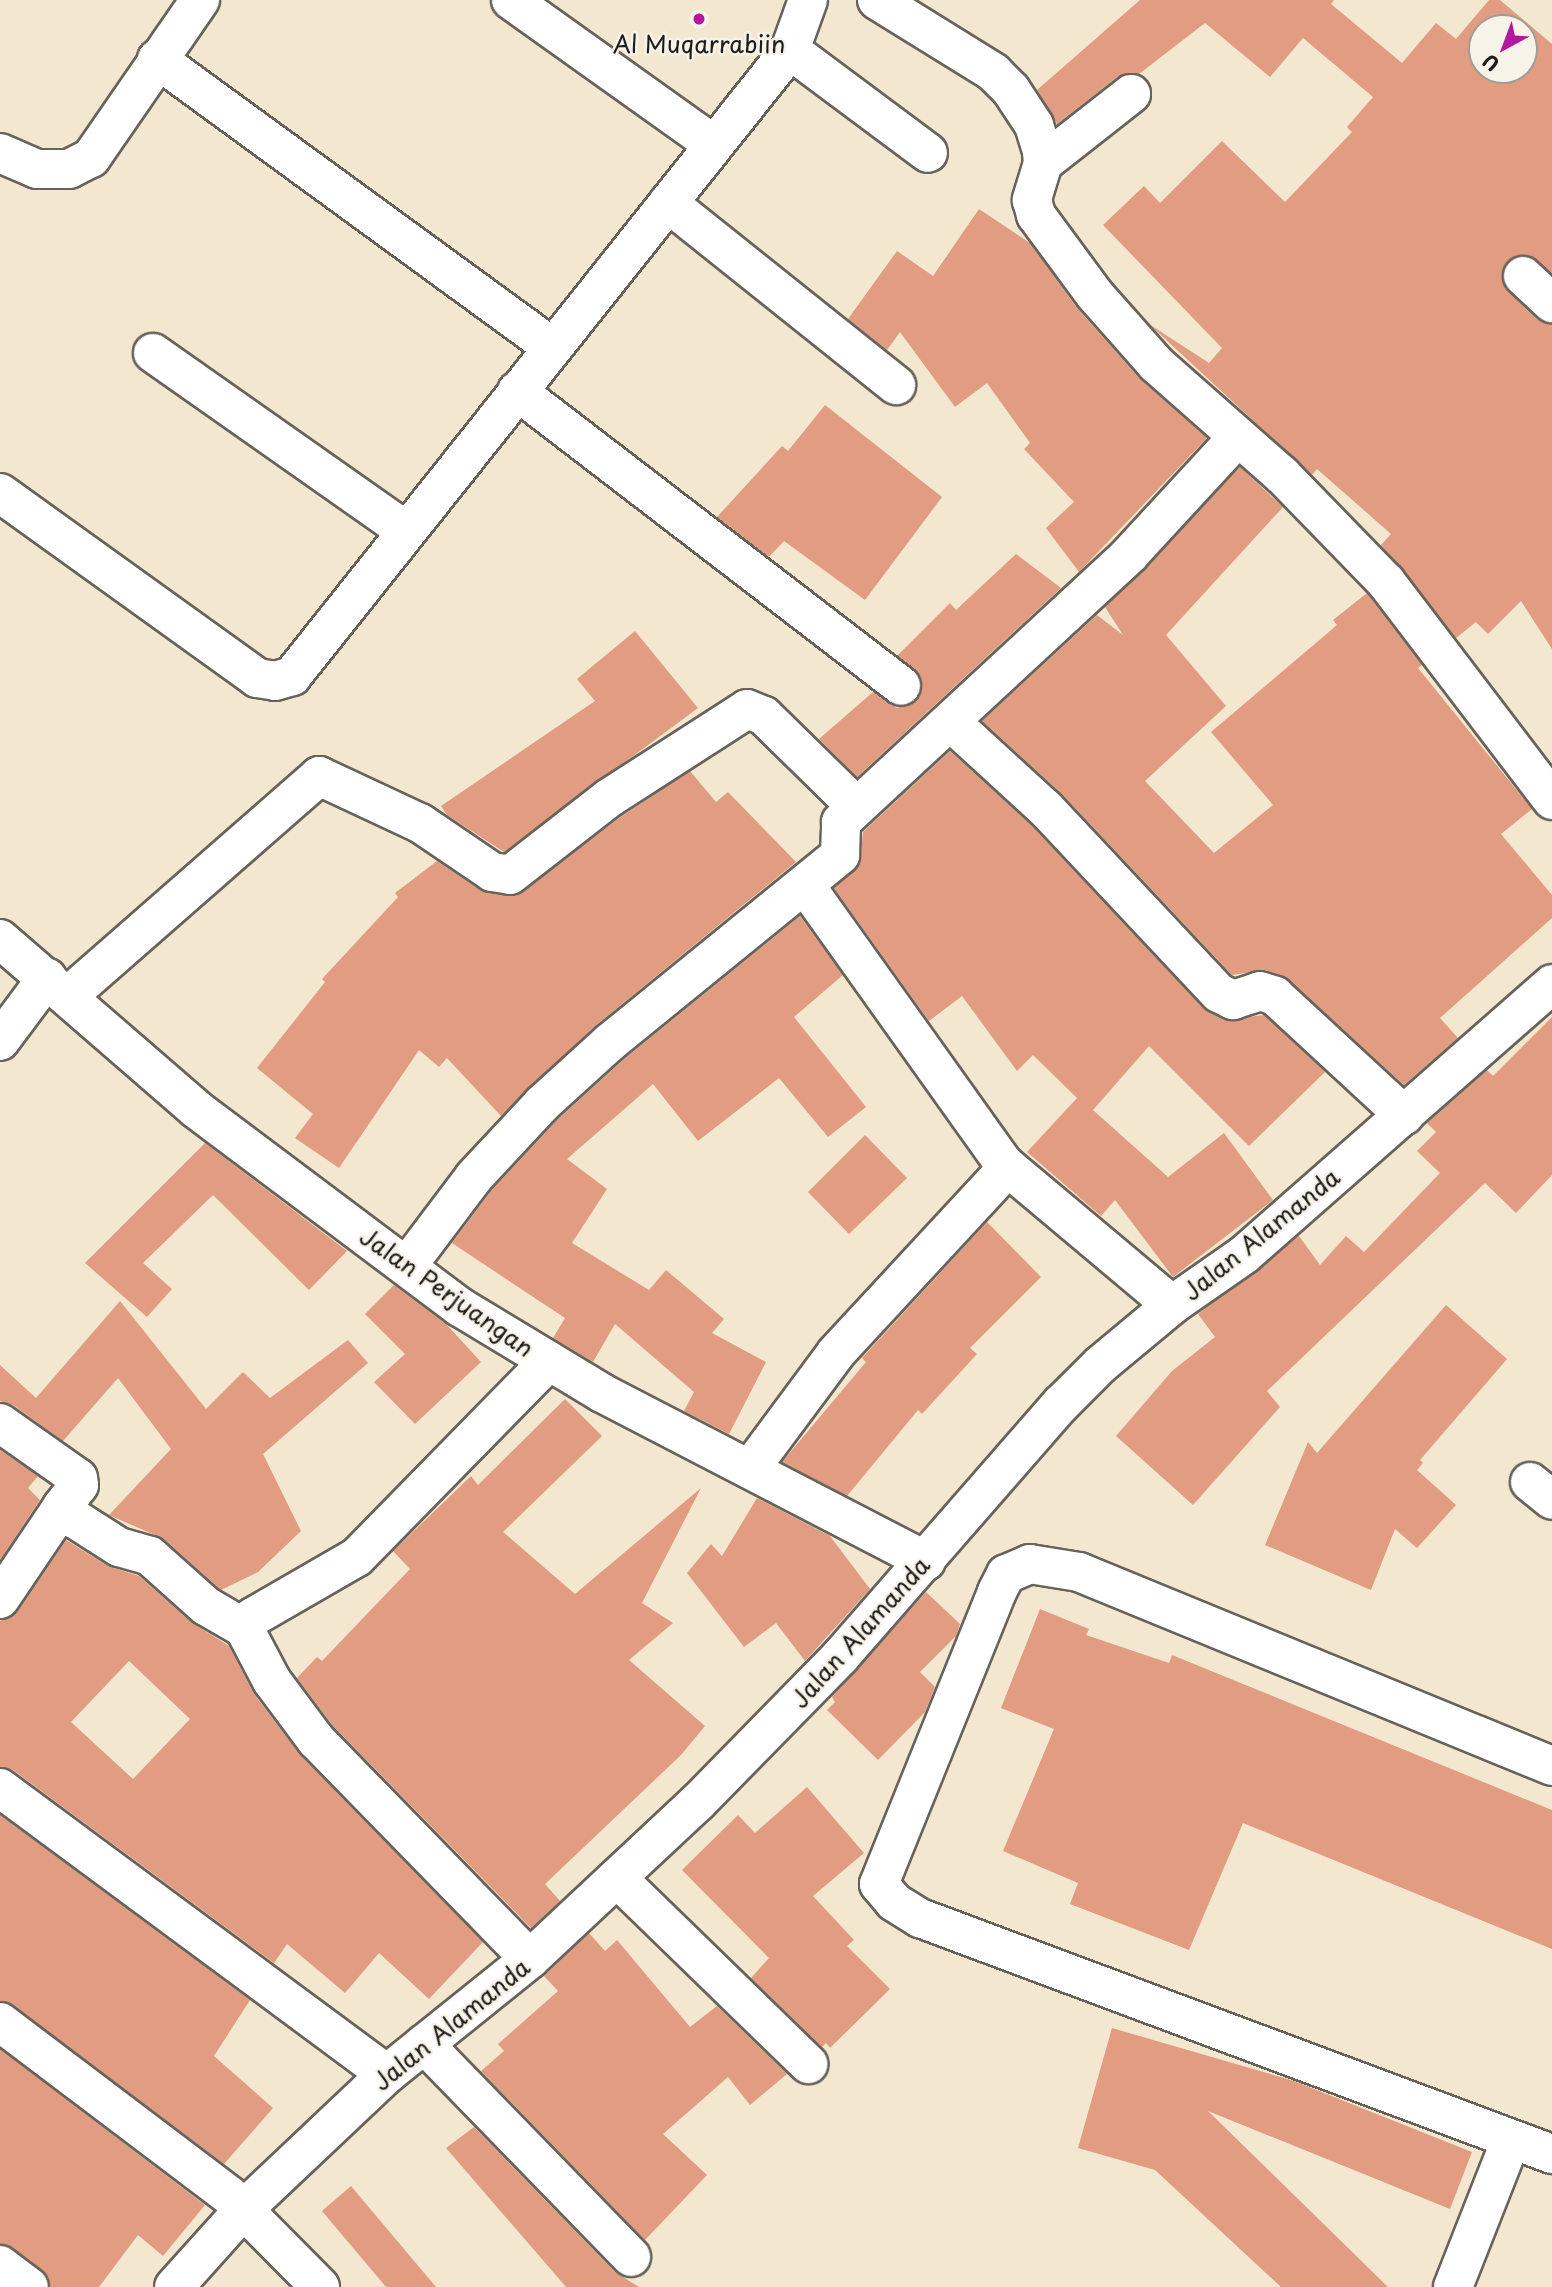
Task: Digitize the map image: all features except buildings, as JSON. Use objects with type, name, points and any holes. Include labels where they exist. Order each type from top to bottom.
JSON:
[{"type":"street","points":[[0,153],[37,169],[69,169],[91,158],[200,0]]},
{"type":"street","points":[[510,0],[714,145]]},
{"type":"street","points":[[0,493],[257,678],[275,681],[292,676],[405,530],[790,50],[808,0]]},
{"type":"street","points":[[877,0],[993,72],[1034,125],[1043,163]]},
{"type":"street","points":[[790,50],[928,153]]},
{"type":"street","points":[[157,59],[552,347]]},
{"type":"street","points":[[1131,94],[1043,163],[1034,186],[1036,215],[1095,295],[1156,364],[1282,475],[1386,582],[1552,800]]},
{"type":"street","points":[[668,203],[896,385]]},
{"type":"street","points":[[1523,276],[1552,303]]},
{"type":"street","points":[[153,353],[405,530]]},
{"type":"street","points":[[517,391],[901,686]]},
{"type":"street","points":[[407,1266],[474,1177],[542,1104],[609,1043],[840,855],[843,846],[838,828],[1130,554],[1238,437]]},
{"type":"street","points":[[0,1041],[57,987],[319,776],[420,822],[492,872],[510,875],[609,798],[747,709],[764,716],[858,807]]},
{"type":"street","points":[[951,722],[1045,808],[1219,993],[1233,1000],[1260,991],[1275,996],[1404,1115]]},
{"type":"street","points":[[805,885],[1008,1167],[1172,1305]]},
{"type":"street","name":"Jalan Perjuangan","points":[[0,939],[197,1110],[460,1307],[549,1362],[926,1561]]},
{"type":"street","name":"Jalan Alamanda","points":[[174,2287],[244,2208],[387,2074],[530,1959],[773,1727],[926,1561],[1060,1404],[1129,1338],[1245,1254],[1552,985]]},
{"type":"street","points":[[750,1469],[836,1353],[1008,1167]]},
{"type":"street","points":[[244,1628],[253,1617],[357,1557],[549,1362]]},
{"type":"street","points":[[0,1423],[78,1478],[79,1485],[0,1599]]},
{"type":"street","points":[[62,1507],[119,1547],[150,1556],[206,1606],[244,1628],[272,1681],[316,1741],[530,1959]]},
{"type":"street","points":[[1552,1766],[1079,1572],[1030,1564],[1006,1574],[997,1592],[879,1884],[894,1902],[920,1918],[1552,2154]]},
{"type":"street","points":[[0,1788],[387,2074]]},
{"type":"street","points":[[617,1878],[808,2064]]},
{"type":"street","points":[[0,2022],[244,2208],[320,2287]]},
{"type":"street","points":[[424,2044],[631,2257]]},
{"type":"street","points":[[1452,2287],[1511,2140]]},
{"type":"street","points":[[0,2265],[29,2287]]},
{"type":"place","name":"Al Muqarrabiin","points":[[699,19]]}]
